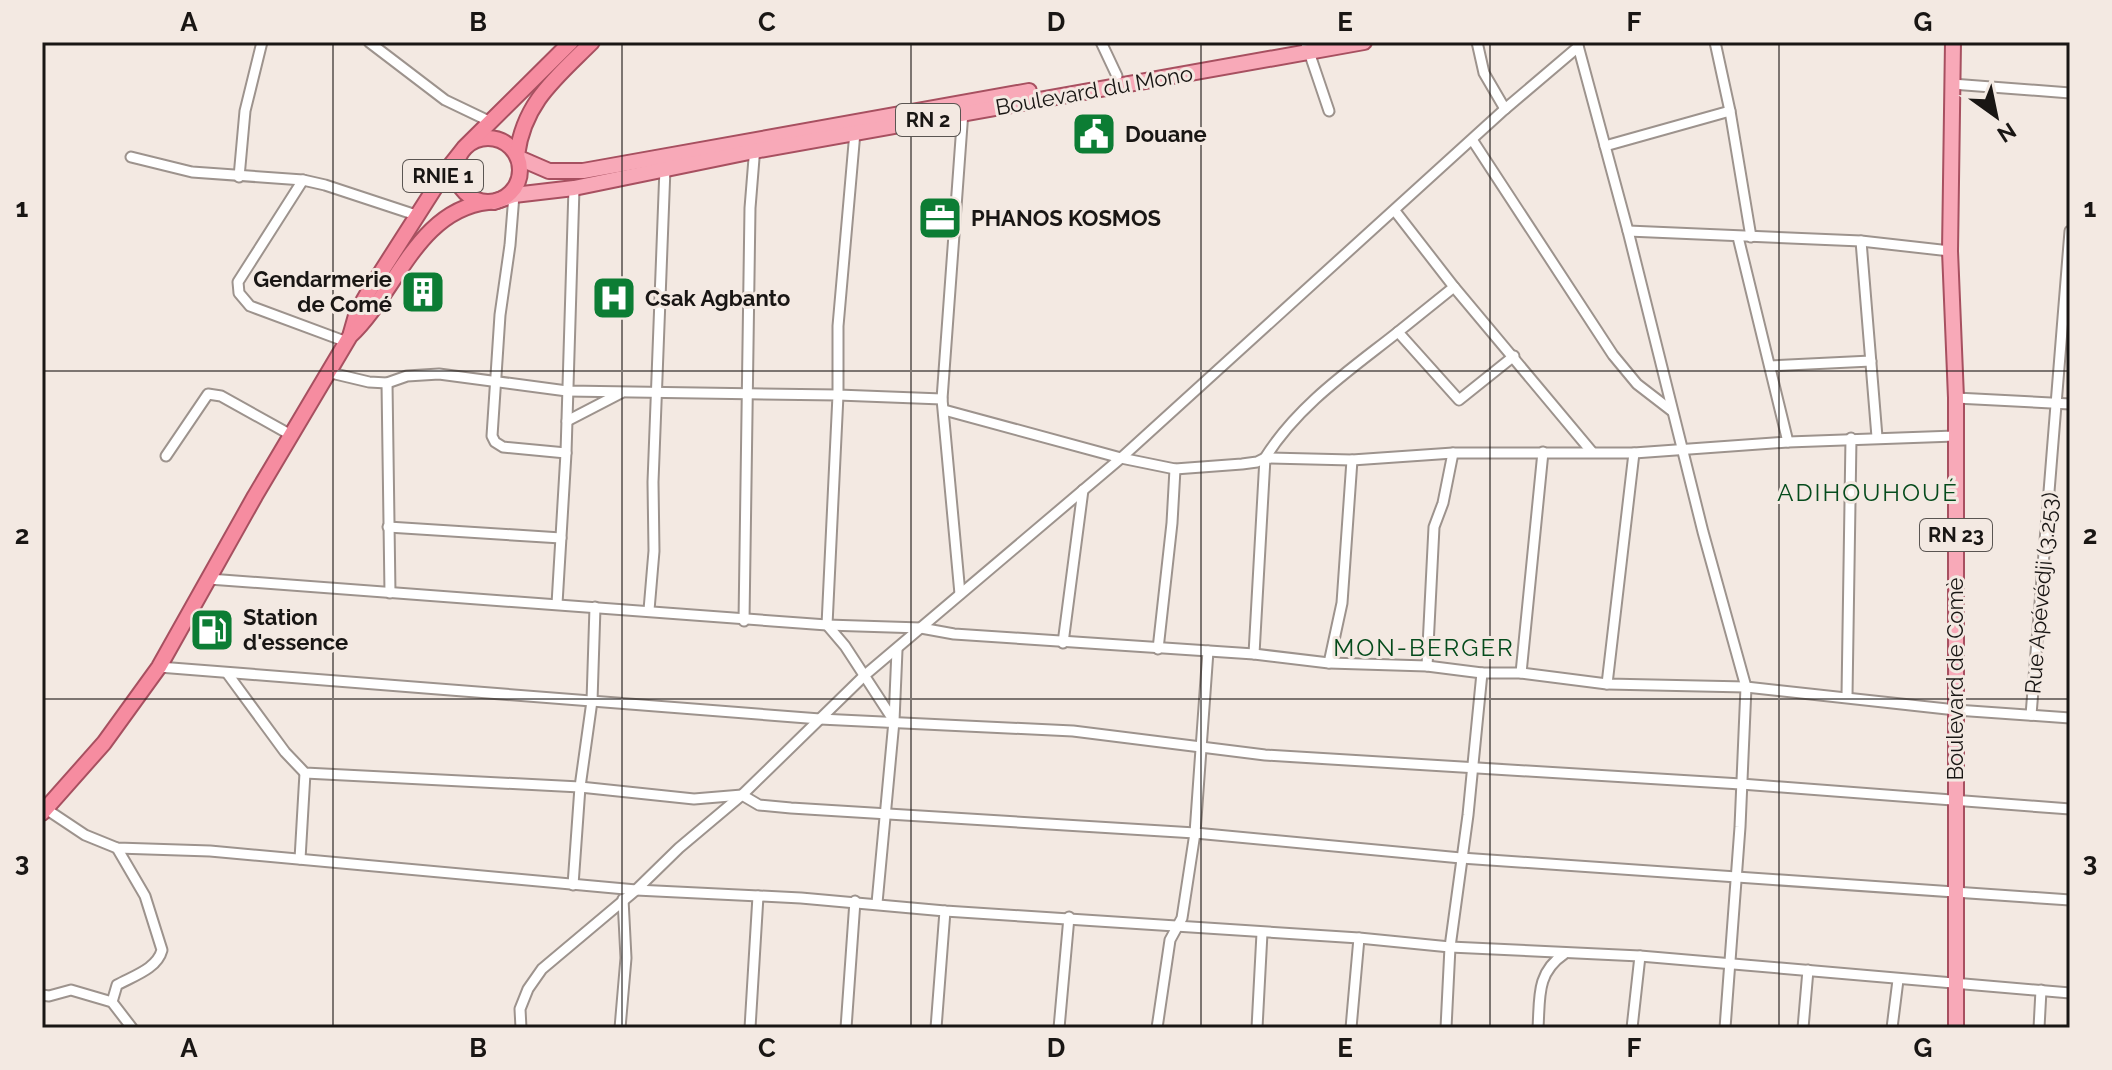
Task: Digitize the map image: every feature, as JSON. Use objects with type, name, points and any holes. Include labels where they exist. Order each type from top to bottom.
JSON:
[{"type":"highway","name":"RNIE 1","points":[[348,339],[357,312],[416,215],[464,148],[571,42]]},
{"type":"highway","points":[[518,156],[505,142],[489,137],[472,142],[464,148],[456,166],[459,183],[471,197],[491,202],[511,193],[520,177],[518,156],[523,125],[533,105],[592,42]]},
{"type":"highway","name":"RNIE 1","points":[[44,811],[104,743],[159,667],[348,339],[371,314],[426,235],[470,204],[491,202]]},
{"type":"main road","name":"Boulevard du Mono","points":[[963,108],[1117,76],[1309,46],[1364,42]]},
{"type":"main road","name":"Boulevard de Comè","points":[[1953,42],[1950,251],[1956,398],[1956,1028]]},
{"type":"main road","name":"Boulevard du Mono","points":[[491,202],[514,195],[574,188],[666,162],[755,145],[1309,46]]},
{"type":"main road","name":"Boulevard du Mono","points":[[518,156],[558,172],[666,162]]},
{"type":"street","points":[[239,177],[245,111],[262,42]]},
{"type":"street","points":[[369,42],[445,100],[491,122]]},
{"type":"street","points":[[1101,42],[1117,76]]},
{"type":"street","points":[[1477,42],[1484,73],[1505,109]]},
{"type":"street","points":[[1715,42],[1751,237]]},
{"type":"street","points":[[521,1028],[520,1009],[528,989],[542,969],[742,795],[865,675],[1121,458],[1577,45],[1746,687],[1725,1028]]},
{"type":"street","points":[[1309,46],[1329,111]]},
{"type":"street","points":[[1952,84],[2070,93]]},
{"type":"street","points":[[960,594],[943,404],[963,108]]},
{"type":"street","points":[[1605,146],[1730,111]]},
{"type":"street","points":[[856,127],[838,326],[838,395],[827,625],[865,675],[894,721]]},
{"type":"street","points":[[1473,141],[1613,355],[1637,384],[1672,411]]},
{"type":"street","points":[[744,621],[750,208],[755,145]]},
{"type":"street","points":[[131,157],[192,172],[303,180],[351,192],[416,215]]},
{"type":"street","points":[[649,610],[654,551],[653,482],[666,162]]},
{"type":"street","points":[[303,180],[238,282],[239,293],[250,306],[348,339]]},
{"type":"street","points":[[557,604],[566,453],[574,188]]},
{"type":"street","points":[[514,195],[494,381],[492,436],[503,447],[566,453]]},
{"type":"street","points":[[1395,211],[1454,287],[1592,452]]},
{"type":"street","points":[[1628,231],[1861,241],[1950,251]]},
{"type":"street","name":"Rue Apévédji (3.253)","points":[[2031,715],[2070,231]]},
{"type":"street","points":[[1738,237],[1788,442]]},
{"type":"street","points":[[1861,241],[1877,437]]},
{"type":"street","points":[[1254,654],[1265,458],[1306,406],[1454,287]]},
{"type":"street","points":[[1398,332],[1459,400],[1514,356]]},
{"type":"street","points":[[1770,366],[1871,361]]},
{"type":"street","points":[[327,372],[387,383],[407,376],[439,374],[567,391],[838,395],[943,404],[1121,458],[1175,469],[1242,464],[1265,458],[1352,460],[1453,453],[1634,453],[1851,438],[1955,436]]},
{"type":"street","points":[[387,383],[390,593]]},
{"type":"street","points":[[567,421],[622,393]]},
{"type":"street","points":[[166,456],[208,394],[221,396],[291,435]]},
{"type":"street","points":[[1956,398],[2070,404]]},
{"type":"street","points":[[1847,696],[1851,438]]},
{"type":"street","points":[[1521,673],[1543,452]]},
{"type":"street","points":[[1427,666],[1434,527],[1443,503],[1453,453]]},
{"type":"street","points":[[1607,684],[1634,453]]},
{"type":"street","points":[[1329,663],[1342,603],[1352,460]]},
{"type":"street","points":[[1158,649],[1175,469]]},
{"type":"street","points":[[1063,643],[1083,490]]},
{"type":"street","points":[[388,527],[561,538]]},
{"type":"street","points":[[209,579],[649,610],[744,621],[921,628],[1063,643],[1254,654],[1329,663],[1521,673],[1607,684],[1746,687],[1956,710],[2070,718]]},
{"type":"street","points":[[573,885],[580,787],[592,701],[595,607]]},
{"type":"street","points":[[877,903],[894,721],[897,650]]},
{"type":"street","points":[[1157,1028],[1170,940],[1178,927],[1195,833],[1208,651]]},
{"type":"street","points":[[159,667],[820,719],[1073,731],[1265,755],[1741,784],[2070,809]]},
{"type":"street","points":[[227,673],[285,752],[305,773],[580,787],[694,799],[742,795],[759,805],[1195,833],[1461,858],[2070,900]]},
{"type":"street","points":[[1446,1028],[1450,947],[1482,673]]},
{"type":"street","points":[[300,859],[305,773]]},
{"type":"street","points":[[44,811],[85,835],[117,848],[210,851],[636,890],[855,901],[945,911],[1069,917],[1450,947],[1640,956],[2070,993]]},
{"type":"street","points":[[112,1002],[117,985],[154,965],[162,950],[145,896],[117,848]]},
{"type":"street","points":[[750,1028],[758,896]]},
{"type":"street","points":[[620,1028],[626,958],[623,899]]},
{"type":"street","points":[[846,1028],[855,901]]},
{"type":"street","points":[[936,1028],[945,911]]},
{"type":"street","points":[[1059,1028],[1069,917]]},
{"type":"street","points":[[1257,1028],[1262,933]]},
{"type":"street","points":[[1351,1028],[1359,938]]},
{"type":"street","points":[[1538,1028],[1540,991],[1545,972],[1551,963],[1564,954]]},
{"type":"street","points":[[1632,1028],[1640,956]]},
{"type":"street","points":[[1803,1028],[1808,970]]},
{"type":"street","points":[[1892,1028],[1898,980]]},
{"type":"street","points":[[42,995],[71,990],[112,1002],[132,1028]]},
{"type":"street","points":[[2039,1028],[2041,990]]},
{"type":"place","name":"Douane","points":[[1094,134]]},
{"type":"place","name":"PHANOS KOSMOS","points":[[940,218]]},
{"type":"place","name":"Gendarmerie de Comé","points":[[423,292]]},
{"type":"place","name":"Csak Agbanto","points":[[614,298]]},
{"type":"place","name":"Station d'essence","points":[[212,630]]},
{"type":"district","name":"ADIHOUHOUÉ","points":[[1868,493]]},
{"type":"district","name":"MON-BERGER","points":[[1424,648]]}]
